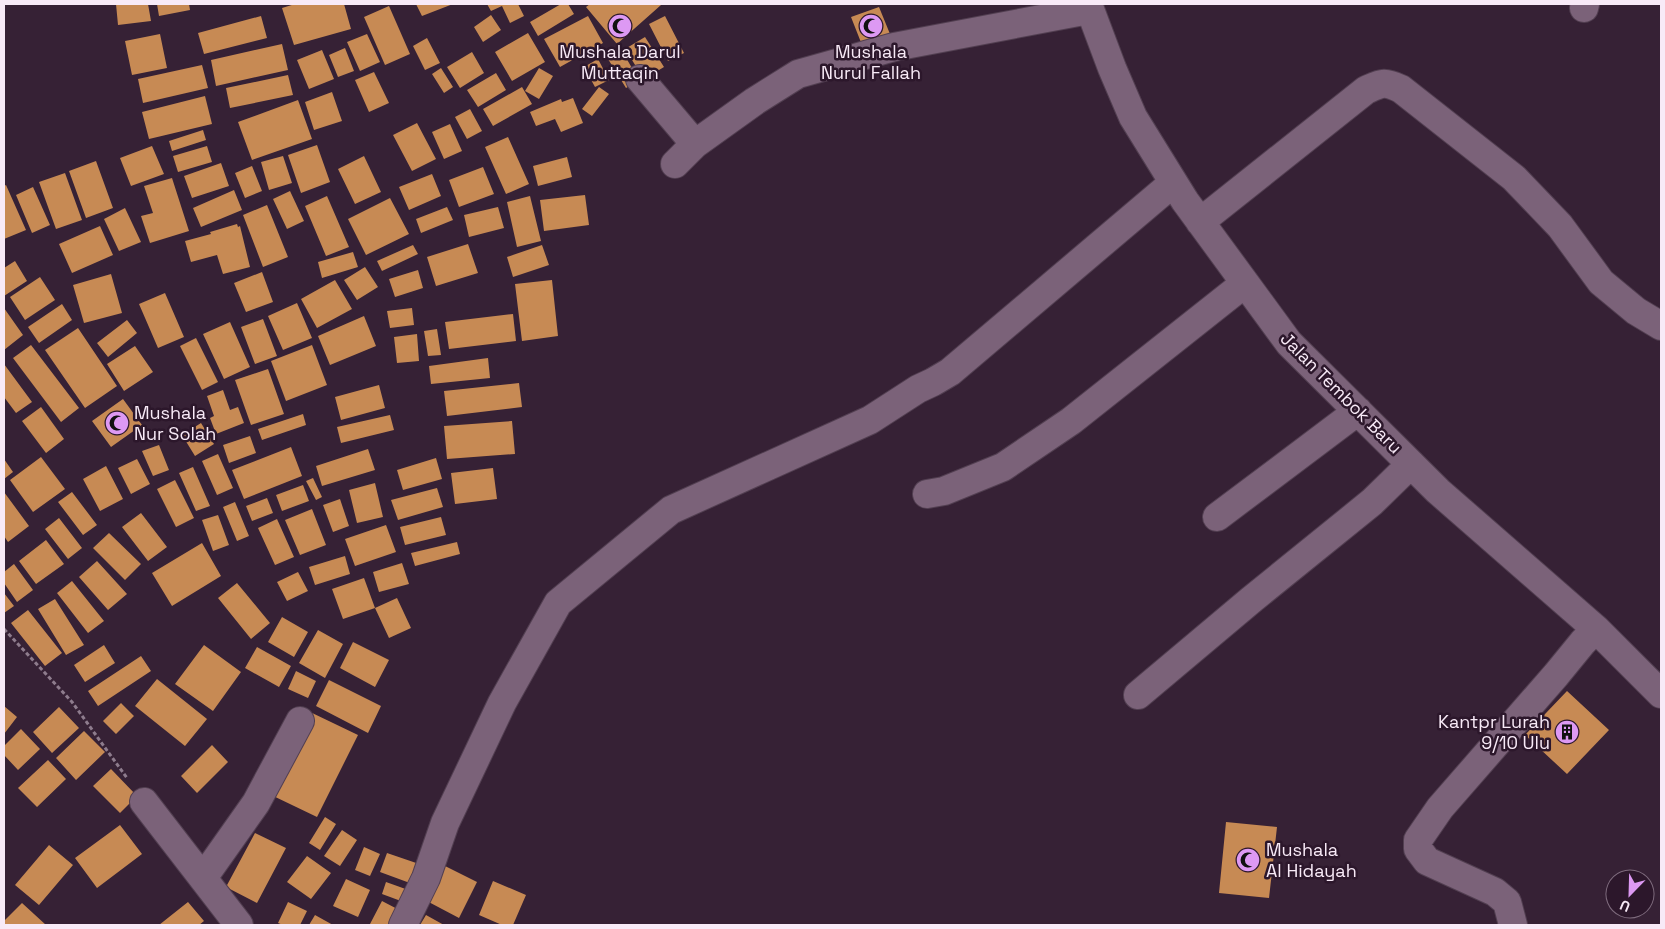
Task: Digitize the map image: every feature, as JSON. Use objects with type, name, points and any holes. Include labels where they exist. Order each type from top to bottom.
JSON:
[{"type":"street","points":[[675,164],[695,144],[755,101],[798,74],[894,47],[1089,7]]},
{"type":"street","name":"Jalan Tembok Baru","points":[[1089,7],[1133,117],[1173,183],[1244,284],[1289,343],[1358,412],[1404,472],[1438,491],[1590,635],[1661,694]]},
{"type":"street","points":[[640,78],[695,144]]},
{"type":"street","points":[[1200,222],[1366,90],[1382,83],[1388,83],[1401,89],[1514,178],[1560,226],[1601,282],[1636,312],[1661,326]]},
{"type":"street","points":[[403,925],[426,878],[444,823],[502,703],[558,604],[671,510],[870,420],[918,389],[950,372],[1173,183]]},
{"type":"street","points":[[927,494],[944,492],[1003,467],[1070,421],[1244,284]]},
{"type":"street","points":[[1217,517],[1358,412]]},
{"type":"street","points":[[1138,695],[1372,502],[1404,472]]},
{"type":"street","points":[[1513,925],[1507,902],[1495,892],[1427,861],[1418,849],[1418,840],[1440,808],[1590,635]]},
{"type":"street","points":[[203,878],[256,802],[300,721]]},
{"type":"street","points":[[144,802],[239,925]]},
{"type":"path","points":[[4,629],[72,702],[144,802]]},
{"type":"building","points":[[116,4],[148,4],[151,21],[118,25]]},
{"type":"building","points":[[157,4],[189,4],[190,10],[159,16]]},
{"type":"building","points":[[295,4],[344,4],[351,29],[294,45],[282,8]]},
{"type":"building","points":[[416,4],[453,4],[422,16]]},
{"type":"building","points":[[487,4],[518,4],[524,16],[510,23],[502,6],[491,11]]},
{"type":"building","points":[[561,4],[568,4],[574,14],[538,36],[530,22]]},
{"type":"building","name":"Mushala Darul Muttaqin","points":[[590,4],[661,5],[617,44],[586,7]]},
{"type":"building","points":[[389,6],[410,54],[385,65],[364,17]]},
{"type":"building","name":"Mushala Nurul Fallah","points":[[879,7],[890,34],[862,45],[851,17]]},
{"type":"building","points":[[491,15],[501,30],[483,42],[474,27]]},
{"type":"building","points":[[261,16],[267,38],[204,54],[198,33]]},
{"type":"building","points":[[588,16],[603,43],[560,67],[544,39]]},
{"type":"building","points":[[665,16],[684,53],[668,61],[649,24]]},
{"type":"building","points":[[528,33],[545,62],[512,81],[495,52]]},
{"type":"building","points":[[160,34],[167,68],[132,75],[125,41]]},
{"type":"building","points":[[367,34],[380,62],[360,71],[347,42]]},
{"type":"building","points":[[645,37],[664,67],[644,79],[625,49]]},
{"type":"building","points":[[427,38],[440,63],[425,70],[413,46]]},
{"type":"building","points":[[282,44],[288,70],[216,86],[211,60]]},
{"type":"building","points":[[345,48],[354,71],[338,77],[329,55]]},
{"type":"building","points":[[322,50],[334,79],[309,89],[297,60]]},
{"type":"building","points":[[622,51],[639,80],[626,88],[608,59]]},
{"type":"building","points":[[472,52],[484,73],[460,88],[447,67]]},
{"type":"building","points":[[598,59],[609,80],[595,87],[584,67]]},
{"type":"building","points":[[202,65],[208,88],[143,103],[138,79]]},
{"type":"building","points":[[441,68],[453,87],[444,93],[432,74]]},
{"type":"building","points":[[539,68],[553,76],[539,99],[525,91]]},
{"type":"building","points":[[374,72],[389,103],[369,112],[355,80]]},
{"type":"building","points":[[496,73],[506,90],[478,107],[467,90]]},
{"type":"building","points":[[288,75],[293,95],[230,108],[226,88]]},
{"type":"building","points":[[522,87],[532,104],[493,126],[483,109]]},
{"type":"building","points":[[599,87],[609,94],[592,116],[582,109]]},
{"type":"building","points":[[332,92],[342,121],[314,130],[305,102]]},
{"type":"building","points":[[205,96],[212,124],[149,139],[142,112]]},
{"type":"building","points":[[573,98],[583,123],[561,132],[555,119],[536,126],[530,112],[561,99],[562,102]]},
{"type":"building","points":[[298,100],[312,139],[252,160],[238,122]]},
{"type":"building","points":[[470,109],[482,131],[467,139],[455,117]]},
{"type":"building","points":[[417,123],[436,159],[412,171],[393,135]]},
{"type":"building","points":[[450,124],[462,151],[444,159],[432,132]]},
{"type":"building","points":[[203,130],[206,140],[172,151],[169,141]]},
{"type":"building","points":[[508,137],[529,184],[506,194],[485,147]]},
{"type":"building","points":[[317,145],[330,182],[301,193],[288,155]]},
{"type":"building","points":[[152,146],[164,174],[131,186],[120,158]]},
{"type":"building","points":[[207,146],[212,162],[178,172],[173,156]]},
{"type":"building","points":[[283,156],[292,183],[269,190],[261,162]]},
{"type":"building","points":[[364,156],[381,192],[355,204],[338,169]]},
{"type":"building","points":[[567,157],[572,177],[538,186],[533,166]]},
{"type":"building","points":[[96,161],[113,208],[86,218],[69,171]]},
{"type":"building","points":[[221,163],[229,186],[192,198],[184,176]]},
{"type":"building","points":[[252,166],[262,191],[245,198],[235,173]]},
{"type":"building","points":[[483,167],[494,194],[459,207],[449,180]]},
{"type":"building","points":[[65,173],[82,220],[56,229],[39,182]]},
{"type":"building","points":[[432,174],[441,196],[409,210],[399,187]]},
{"type":"building","points":[[172,178],[189,231],[150,243],[141,216],[153,213],[144,186]]},
{"type":"building","points":[[6,185],[26,230],[4,239],[4,186]]},
{"type":"building","points":[[33,187],[50,225],[32,233],[16,195]]},
{"type":"building","points":[[234,190],[242,210],[201,227],[193,208]]},
{"type":"building","points":[[290,191],[304,221],[287,229],[273,199]]},
{"type":"building","points":[[585,195],[589,225],[544,231],[540,200]]},
{"type":"building","points":[[327,196],[349,247],[326,256],[305,206]]},
{"type":"building","points":[[530,196],[541,241],[517,247],[507,202]]},
{"type":"building","points":[[390,198],[409,234],[366,255],[348,219]]},
{"type":"building","points":[[267,205],[288,257],[263,267],[243,215]]},
{"type":"building","points":[[447,207],[453,220],[421,233],[416,219]]},
{"type":"building","points":[[498,207],[504,228],[469,237],[464,215]]},
{"type":"building","points":[[125,208],[141,242],[119,251],[104,219]]},
{"type":"building","points":[[237,224],[238,227],[240,226],[250,267],[223,274],[217,255],[191,262],[185,241]]},
{"type":"building","points":[[100,226],[113,255],[72,273],[59,244]]},
{"type":"building","points":[[468,244],[478,273],[436,286],[427,257]]},
{"type":"building","points":[[413,245],[418,254],[382,271],[377,261]]},
{"type":"building","points":[[542,245],[549,265],[513,277],[507,257]]},
{"type":"building","points":[[353,252],[358,267],[322,278],[318,262]]},
{"type":"building","points":[[15,261],[27,281],[4,296],[4,268]]},
{"type":"building","points":[[365,267],[378,287],[357,300],[344,280]]},
{"type":"building","points":[[418,270],[423,288],[395,297],[389,279]]},
{"type":"building","points":[[262,272],[273,302],[246,312],[234,283]]},
{"type":"building","points":[[111,274],[122,313],[84,323],[73,285]]},
{"type":"building","points":[[40,277],[55,300],[25,320],[10,297]]},
{"type":"building","points":[[335,280],[352,309],[317,328],[301,299]]},
{"type":"building","points":[[552,280],[558,336],[522,341],[515,284]]},
{"type":"building","points":[[165,293],[184,337],[158,348],[139,304]]},
{"type":"building","points":[[297,303],[312,338],[283,350],[268,316]]},
{"type":"building","points":[[62,304],[72,320],[39,343],[28,327]]},
{"type":"building","points":[[4,308],[23,335],[4,350]]},
{"type":"building","points":[[412,308],[414,325],[390,328],[387,311]]},
{"type":"building","points":[[513,314],[516,341],[449,349],[445,322]]},
{"type":"building","points":[[364,316],[376,346],[330,365],[318,336]]},
{"type":"building","points":[[263,319],[277,356],[255,364],[241,327]]},
{"type":"building","points":[[127,320],[137,333],[108,357],[97,343]]},
{"type":"building","points":[[230,322],[250,367],[224,379],[203,334]]},
{"type":"building","points":[[78,328],[117,386],[85,408],[45,350]]},
{"type":"building","points":[[437,329],[441,355],[428,356],[424,331]]},
{"type":"building","points":[[417,334],[419,361],[397,363],[394,337]]},
{"type":"building","points":[[196,338],[218,382],[202,390],[180,346]]},
{"type":"building","points":[[31,345],[79,408],[61,422],[13,358]]},
{"type":"building","points":[[312,345],[327,385],[286,401],[271,361]]},
{"type":"building","points":[[135,346],[153,372],[124,391],[107,364]]},
{"type":"building","points":[[488,358],[490,378],[431,384],[429,366]]},
{"type":"building","points":[[4,364],[32,402],[16,413],[4,397]]},
{"type":"building","points":[[268,369],[284,414],[251,425],[235,380]]},
{"type":"building","points":[[519,383],[522,407],[447,416],[444,391]]},
{"type":"building","points":[[379,385],[385,408],[341,420],[335,397]]},
{"type":"building","points":[[223,390],[230,410],[238,407],[244,423],[216,434],[210,418],[214,416],[207,396]]},
{"type":"building","name":"Mushala Nur Solah","points":[[123,399],[142,425],[111,447],[92,421]]},
{"type":"building","points":[[41,407],[64,439],[46,453],[22,421]]},
{"type":"building","points":[[303,414],[306,425],[262,440],[258,429]]},
{"type":"building","points":[[390,415],[394,430],[341,443],[337,427]]},
{"type":"building","points":[[512,421],[515,454],[447,459],[444,426]]},
{"type":"building","points":[[201,423],[214,444],[195,456],[182,435]]},
{"type":"building","points":[[250,436],[256,453],[229,463],[223,445]]},
{"type":"building","points":[[159,445],[169,470],[153,476],[142,451]]},
{"type":"building","points":[[291,447],[302,476],[244,499],[232,470]]},
{"type":"building","points":[[368,449],[375,470],[322,486],[316,466]]},
{"type":"building","points":[[218,454],[233,488],[217,495],[202,461]]},
{"type":"building","points":[[41,457],[65,489],[33,512],[10,480]]},
{"type":"building","points":[[436,458],[442,479],[403,490],[397,470]]},
{"type":"building","points":[[4,459],[13,472],[4,479]]},
{"type":"building","points":[[137,459],[150,484],[131,494],[118,468]]},
{"type":"building","points":[[106,466],[123,499],[100,511],[83,479]]},
{"type":"building","points":[[193,467],[210,506],[196,511],[179,473]]},
{"type":"building","points":[[493,468],[497,499],[455,504],[451,473]]},
{"type":"building","points":[[313,478],[322,497],[316,500],[306,481]]},
{"type":"building","points":[[175,480],[194,518],[176,527],[157,489]]},
{"type":"building","points":[[375,483],[383,517],[357,523],[349,490]]},
{"type":"building","points":[[303,485],[309,501],[282,511],[276,495]]},
{"type":"building","points":[[437,488],[443,507],[398,520],[391,500]]},
{"type":"building","points":[[4,492],[29,526],[8,542],[4,536]]},
{"type":"building","points":[[72,492],[97,525],[83,535],[58,502]]},
{"type":"building","points":[[267,498],[273,513],[252,521],[246,506]]},
{"type":"building","points":[[340,499],[349,526],[333,532],[323,505]]},
{"type":"building","points":[[235,502],[249,536],[237,541],[223,507]]},
{"type":"building","points":[[312,509],[326,545],[300,555],[285,520]]},
{"type":"building","points":[[141,513],[167,547],[148,561],[122,527]]},
{"type":"building","points":[[218,515],[229,545],[213,551],[202,520]]},
{"type":"building","points":[[441,517],[446,535],[405,545],[400,527]]},
{"type":"building","points":[[59,518],[82,548],[68,559],[45,529]]},
{"type":"building","points":[[277,519],[294,557],[275,565],[258,528]]},
{"type":"building","points":[[386,525],[396,552],[355,566],[345,539]]},
{"type":"building","points":[[109,533],[141,564],[125,580],[93,548]]},
{"type":"building","points":[[46,540],[64,564],[36,584],[19,561]]},
{"type":"building","points":[[457,542],[460,554],[415,566],[411,553]]},
{"type":"building","points":[[202,543],[221,576],[172,606],[152,573]]},
{"type":"building","points":[[345,556],[350,574],[315,585],[309,567]]},
{"type":"building","points":[[97,561],[127,594],[108,610],[79,577]]},
{"type":"building","points":[[402,563],[409,584],[379,592],[373,572]]},
{"type":"building","points":[[14,564],[33,590],[17,602],[4,583],[4,572]]},
{"type":"building","points":[[298,572],[308,591],[287,601],[277,582]]},
{"type":"building","points":[[364,578],[375,608],[343,619],[332,589]]},
{"type":"building","points":[[72,581],[104,621],[88,633],[57,593]]},
{"type":"building","points":[[237,583],[270,623],[251,639],[218,598]]},
{"type":"building","points":[[4,593],[14,606],[4,613]]},
{"type":"building","points":[[397,598],[411,628],[389,638],[375,608]]},
{"type":"building","points":[[55,599],[84,645],[66,655],[38,609]]},
{"type":"building","points":[[28,610],[62,653],[45,666],[11,623]]},
{"type":"building","points":[[282,617],[308,632],[294,657],[268,642]]},
{"type":"building","points":[[318,630],[343,644],[325,678],[299,663]]},
{"type":"building","points":[[353,642],[389,660],[375,687],[340,668]]},
{"type":"building","points":[[104,645],[115,663],[85,682],[74,665]]},
{"type":"building","points":[[204,645],[241,672],[213,711],[175,684]]},
{"type":"building","points":[[257,647],[291,666],[279,687],[245,668]]},
{"type":"building","points":[[141,656],[151,671],[98,706],[88,691]]},
{"type":"building","points":[[296,671],[316,681],[308,698],[288,689]]},
{"type":"building","points":[[157,679],[207,719],[185,746],[135,706]]},
{"type":"building","points":[[329,680],[381,706],[368,733],[316,706]]},
{"type":"building","name":"Kantpr Lurah 9/10 Ulu","points":[[1567,691],[1609,730],[1567,774],[1525,735]]},
{"type":"building","points":[[121,703],[134,716],[116,734],[103,721]]},
{"type":"building","points":[[4,706],[17,717],[4,734]]},
{"type":"building","points":[[59,707],[79,728],[52,753],[33,732]]},
{"type":"building","points":[[308,711],[358,735],[317,817],[267,793]]},
{"type":"building","points":[[21,729],[40,749],[18,770],[4,755],[4,746]]},
{"type":"building","points":[[84,731],[105,752],[76,780],[56,758]]},
{"type":"building","points":[[212,745],[228,762],[197,793],[181,776]]},
{"type":"building","points":[[48,760],[66,779],[37,807],[18,788]]},
{"type":"building","points":[[111,769],[137,796],[120,813],[93,786]]},
{"type":"building","points":[[325,817],[336,824],[320,850],[309,843]]},
{"type":"building","name":"Mushala Al Hidayah","points":[[1226,822],[1277,827],[1269,898],[1219,893]]},
{"type":"building","points":[[120,825],[142,854],[97,888],[75,858]]},
{"type":"building","points":[[342,830],[357,840],[340,866],[324,856]]},
{"type":"building","points":[[255,833],[286,848],[257,903],[226,887]]},
{"type":"building","points":[[49,845],[73,865],[39,905],[15,885]]},
{"type":"building","points":[[364,847],[380,854],[370,876],[355,870]]},
{"type":"building","points":[[387,853],[425,866],[418,886],[380,872]]},
{"type":"building","points":[[307,856],[331,873],[311,899],[287,882]]},
{"type":"building","points":[[441,864],[477,882],[459,918],[423,899]]},
{"type":"building","points":[[346,879],[370,890],[358,917],[333,906]]},
{"type":"building","points":[[493,881],[526,895],[513,925],[502,925],[479,915]]},
{"type":"building","points":[[386,882],[414,892],[409,904],[382,894]]},
{"type":"building","points":[[382,901],[405,913],[398,925],[370,924]]},
{"type":"building","points":[[188,902],[204,921],[199,925],[159,925]]},
{"type":"building","points":[[288,902],[307,911],[300,925],[283,925],[278,923]]},
{"type":"building","points":[[22,903],[46,925],[4,925],[4,921]]},
{"type":"building","points":[[315,915],[333,925],[309,925]]},
{"type":"building","points":[[426,915],[444,925],[420,925]]},
{"type":"place","name":"Mushala Darul Muttaqin","points":[[620,26]]},
{"type":"place","name":"Mushala Nurul Fallah","points":[[871,26]]},
{"type":"place","name":"Mushala Nur Solah","points":[[117,423]]},
{"type":"place","name":"Kantpr Lurah 9/10 Ulu","points":[[1567,732]]},
{"type":"place","name":"Mushala Al Hidayah","points":[[1248,860]]}]
